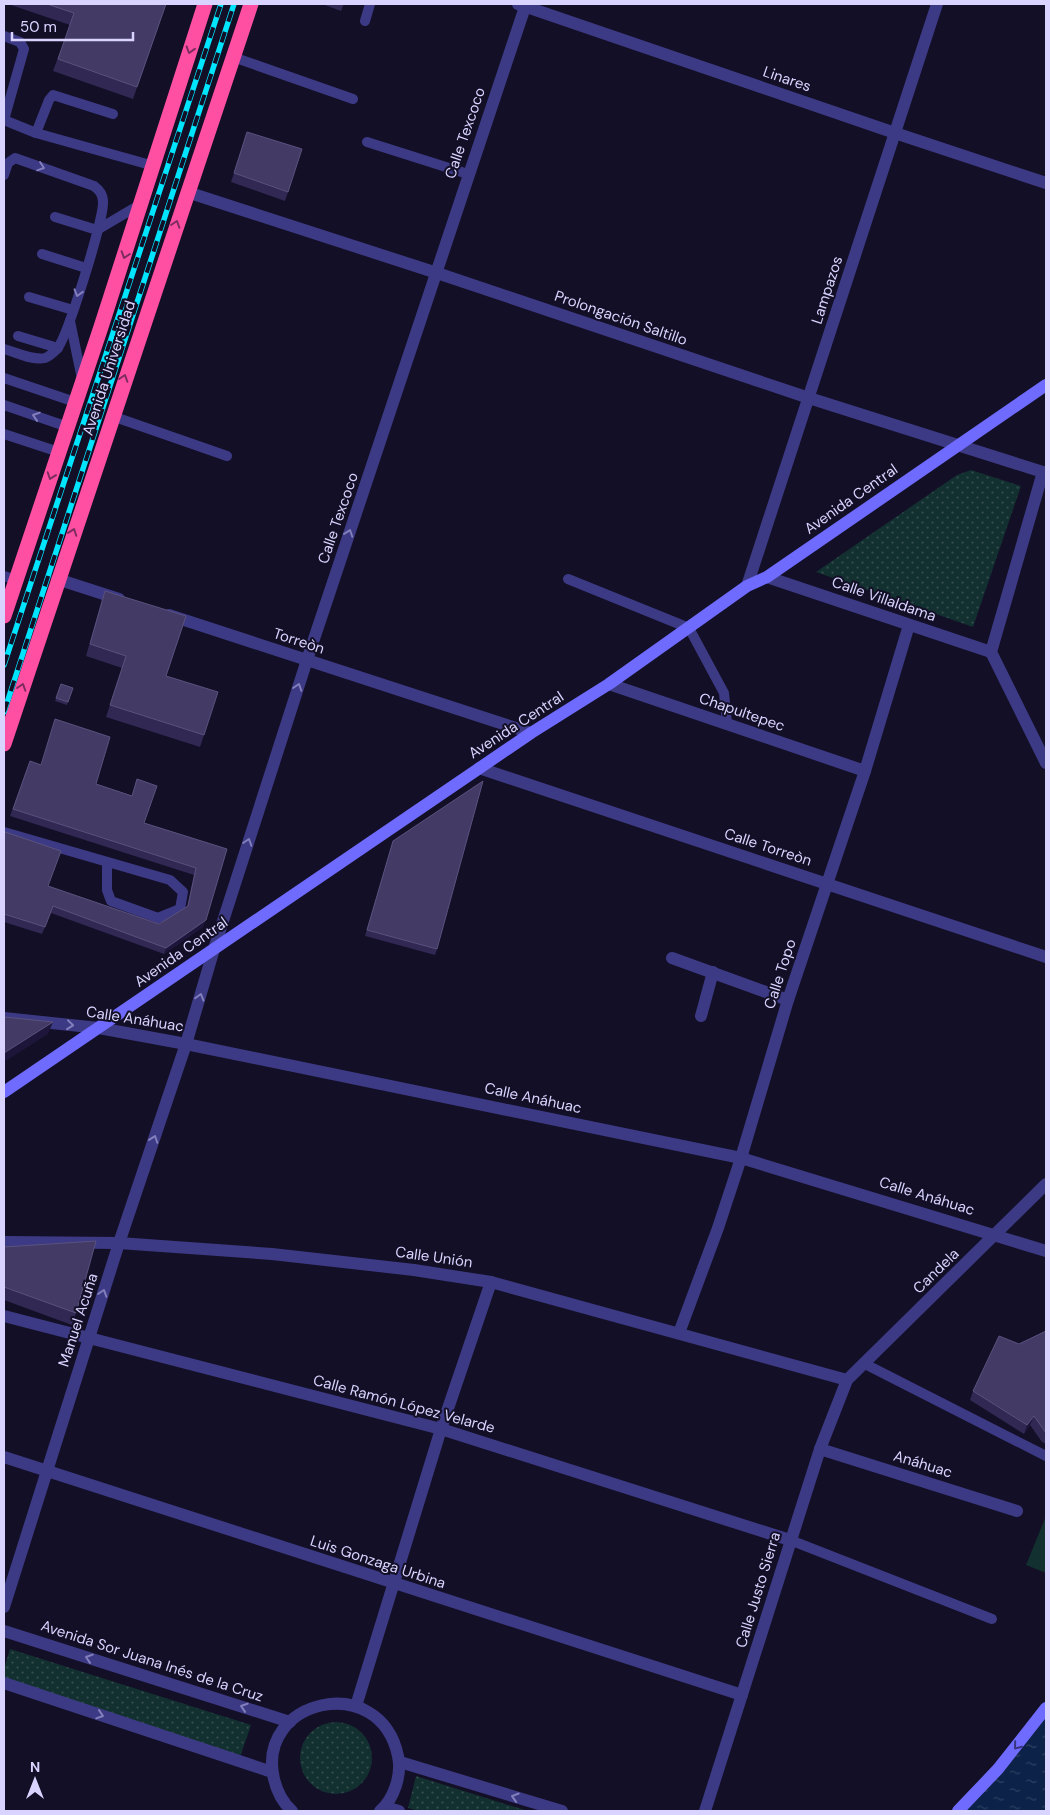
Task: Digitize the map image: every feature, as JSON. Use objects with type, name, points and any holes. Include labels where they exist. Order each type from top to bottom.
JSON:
[{"type":"highway","name":"Avenida Universidad","points":[[4,614],[10,578],[60,452],[205,4]]},
{"type":"highway","name":"Avenida Universidad","points":[[5,737],[250,4]]},
{"type":"street","name":"Linares","points":[[523,4],[895,133],[1046,183]]},
{"type":"street","name":"Calle Texcoco","points":[[186,1044],[214,949],[307,660],[437,273],[523,4]]},
{"type":"street","name":"Lampazos","points":[[747,586],[937,4]]},
{"type":"street","name":"Prolongación Saltillo","points":[[187,192],[437,273],[809,398],[1044,473]]},
{"type":"street","name":"Avenida Central","points":[[4,1092],[479,768],[609,684],[747,586],[766,577],[1046,385]]},
{"type":"street","points":[[1044,473],[991,652],[1046,763]]},
{"type":"street","name":"Calle Villaldama","points":[[766,577],[991,652]]},
{"type":"street","points":[[57,579],[130,603]]},
{"type":"street","name":"Torreòn","points":[[157,612],[531,733]]},
{"type":"street","name":"Calle Topo","points":[[679,1333],[718,1228],[741,1158],[788,1000],[865,771],[909,625]]},
{"type":"street","name":"Chapultepec","points":[[609,684],[865,771]]},
{"type":"street","name":"Calle Torreòn","points":[[479,768],[1046,957]]},
{"type":"street","points":[[672,958],[788,1000]]},
{"type":"street","points":[[701,1016],[713,972]]},
{"type":"street","name":"Calle Anáhuac","points":[[4,1018],[99,1028],[186,1044],[741,1158],[997,1234],[1046,1251]]},
{"type":"street","name":"Manuel Acuña","points":[[4,1607],[119,1243],[186,1044]]},
{"type":"street","name":"Candela","points":[[847,1380],[1046,1184]]},
{"type":"street","name":"Calle Unión","points":[[4,1242],[119,1243],[272,1254],[414,1270],[492,1282],[847,1380]]},
{"type":"street","points":[[356,1706],[441,1429],[492,1282]]},
{"type":"street","name":"Calle Ramón López Velarde","points":[[4,1316],[441,1429],[790,1540]]},
{"type":"street","name":"Calle Justo Sierra","points":[[705,1811],[790,1540],[820,1449],[847,1380]]},
{"type":"street","name":"Anáhuac","points":[[820,1449],[1017,1511]]},
{"type":"street","name":"Luis Gonzaga Urbina","points":[[4,1457],[742,1695]]},
{"type":"street","name":"Avenida Sor Juana Inés de la Cruz","points":[[4,1631],[290,1722]]},
{"type":"street","points":[[4,1683],[272,1772]]},
{"type":"street","points":[[292,1811],[277,1790],[272,1772],[276,1745],[290,1722],[304,1711],[321,1704],[339,1703],[356,1706],[373,1714],[387,1727],[396,1744],[400,1762],[397,1786],[383,1809],[399,1811]]},
{"type":"street","points":[[958,1811],[998,1769],[1046,1708]]},
{"type":"street","points":[[400,1762],[562,1811]]},
{"type":"lane","points":[[365,21],[370,4]]},
{"type":"lane","points":[[4,36],[20,42],[24,49],[4,120],[36,133],[154,166]]},
{"type":"lane","points":[[233,57],[353,99]]},
{"type":"lane","points":[[36,133],[49,100],[53,95],[113,114]]},
{"type":"lane","points":[[367,142],[468,174]]},
{"type":"lane","points":[[4,175],[8,163],[15,158],[94,186],[100,190],[103,202],[97,230],[70,322],[58,348],[46,358],[35,358],[4,349]]},
{"type":"lane","points":[[55,217],[97,230],[141,204]]},
{"type":"lane","points":[[42,254],[86,268]]},
{"type":"lane","points":[[29,297],[73,310]]},
{"type":"lane","points":[[70,322],[83,382]]},
{"type":"lane","points":[[18,336],[58,348]]},
{"type":"lane","points":[[4,378],[75,402]]},
{"type":"lane","points":[[4,406],[68,427]]},
{"type":"lane","points":[[112,416],[227,456]]},
{"type":"lane","points":[[4,434],[60,452]]},
{"type":"lane","points":[[568,579],[689,628],[724,693],[727,724]]},
{"type":"lane","points":[[4,832],[108,862],[170,880],[183,892],[180,909],[158,918],[111,901],[107,890],[108,862]]},
{"type":"lane","points":[[865,1364],[1046,1456]]},
{"type":"lane","points":[[790,1540],[992,1619]]},
{"type":"green space","points":[[971,470],[1021,486],[973,627],[816,572],[957,475]]},
{"type":"green space","points":[[1046,1516],[1046,1573],[1026,1565]]},
{"type":"green space","points":[[10,1649],[251,1725],[239,1760],[4,1679],[4,1669]]},
{"type":"green space","points":[[336,1722],[356,1728],[366,1738],[372,1758],[366,1778],[356,1788],[336,1794],[316,1788],[306,1778],[300,1758],[306,1738],[316,1728]]},
{"type":"green space","points":[[416,1776],[528,1811],[419,1811],[408,1808]]},
{"type":"water","points":[[1046,1708],[1046,1811],[958,1811]]},
{"type":"building","points":[[47,4],[166,4],[137,87],[58,59],[74,13]]},
{"type":"building","points":[[247,132],[302,149],[288,192],[234,173]]},
{"type":"building","points":[[105,591],[186,616],[166,676],[218,692],[204,735],[110,705],[126,656],[90,644]]},
{"type":"building","points":[[61,684],[73,688],[68,702],[56,698]]},
{"type":"building","points":[[55,719],[110,737],[96,784],[132,796],[137,779],[157,786],[144,823],[227,849],[206,920],[166,948],[53,906],[45,927],[4,914],[5,832],[61,851],[48,886],[159,924],[188,906],[196,868],[13,809],[30,761],[41,765]]},
{"type":"building","points":[[483,781],[437,949],[367,930],[393,841]]},
{"type":"building","points":[[4,1017],[53,1022],[4,1053]]},
{"type":"building","points":[[96,1241],[76,1313],[4,1287],[4,1247]]},
{"type":"building","points":[[1046,1331],[1046,1433],[1034,1416],[1027,1425],[973,1391],[999,1336],[1019,1344]]},
{"type":"railway","points":[[4,665],[221,4]]},
{"type":"railway","points":[[4,712],[234,4]]}]
